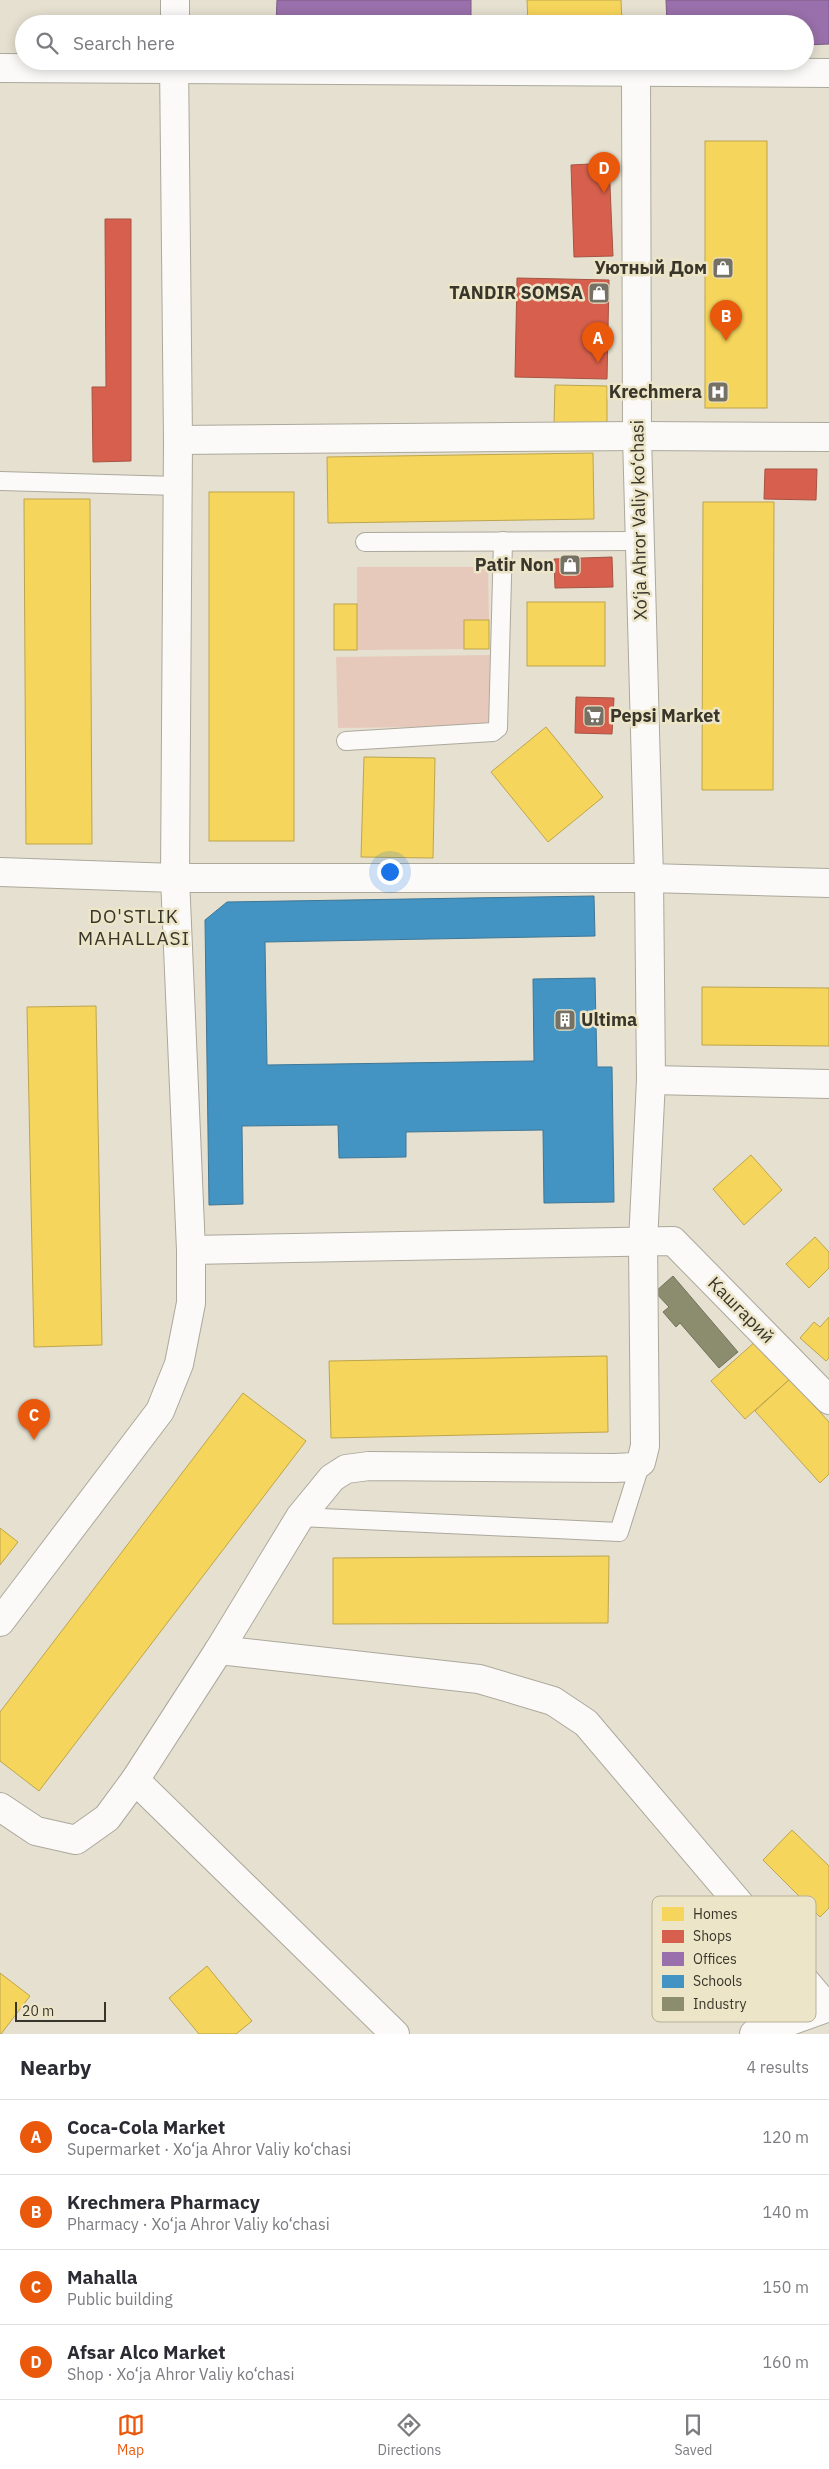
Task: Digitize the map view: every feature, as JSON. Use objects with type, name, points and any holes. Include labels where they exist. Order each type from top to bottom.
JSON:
[{"type":"street","points":[[174,15],[175,0]]},
{"type":"street","points":[[0,68],[15,68]]},
{"type":"street","points":[[0,1622],[160,1411],[179,1364],[191,1303],[191,1250],[175,878],[178,440],[174,70]]},
{"type":"street","points":[[559,70],[829,73]]},
{"type":"street","name":"Xo‘ja Ahror Valiy ko‘chasi","points":[[636,71],[637,436],[649,878],[651,1080],[643,1242],[645,1446],[642,1462]]},
{"type":"street","points":[[178,440],[637,436],[829,437]]},
{"type":"street","points":[[0,872],[175,878],[649,878],[829,883]]},
{"type":"street","points":[[651,1080],[829,1084]]},
{"type":"street","name":"Кашгарий","points":[[191,1250],[673,1241],[829,1400]]},
{"type":"street","points":[[0,1807],[36,1831],[76,1840],[107,1818],[135,1780],[219,1650],[300,1517],[332,1478],[346,1469],[369,1466],[615,1468],[634,1467],[642,1462]]},
{"type":"street","points":[[219,1650],[479,1679],[553,1701],[586,1723],[733,1896]]},
{"type":"street","points":[[135,1780],[395,2034]]},
{"type":"street","points":[[816,1994],[828,2008],[816,2012]]},
{"type":"street","points":[[754,2034],[788,2022]]},
{"type":"lane","points":[[0,481],[177,486]]},
{"type":"lane","points":[[346,741],[493,732],[498,728],[503,541]]},
{"type":"lane","points":[[365,542],[639,541]]},
{"type":"lane","points":[[300,1517],[619,1532],[642,1462]]},
{"type":"shaded area","points":[[357,567],[488,567],[489,620],[464,621],[464,649],[357,650]]},
{"type":"shaded area","points":[[490,655],[491,726],[338,728],[336,657]]},
{"type":"building: Homes","points":[[527,0],[621,0],[622,15],[528,15]]},
{"type":"building: Homes","points":[[705,141],[767,141],[767,408],[705,408]]},
{"type":"building: Homes","points":[[555,385],[607,386],[607,425],[554,424]]},
{"type":"building: Homes","points":[[593,453],[594,519],[328,523],[327,457]]},
{"type":"building: Homes","points":[[209,492],[294,492],[294,841],[209,841]]},
{"type":"building: Homes","points":[[24,499],[90,499],[92,844],[26,844]]},
{"type":"building: Homes","points":[[703,502],[774,502],[773,790],[702,790]]},
{"type":"building: Homes","points":[[527,602],[605,602],[605,666],[527,666]]},
{"type":"building: Homes","points":[[334,604],[357,604],[357,650],[334,650]]},
{"type":"building: Homes","points":[[464,620],[489,620],[489,649],[464,649]]},
{"type":"building: Homes","points":[[546,727],[603,797],[548,842],[491,772]]},
{"type":"building: Homes","points":[[364,757],[435,758],[433,858],[361,857]]},
{"type":"building: Homes","points":[[702,987],[829,988],[829,1046],[702,1045]]},
{"type":"building: Homes","points":[[96,1006],[102,1345],[34,1347],[27,1007]]},
{"type":"building: Homes","points":[[751,1155],[782,1190],[744,1225],[713,1189]]},
{"type":"building: Homes","points":[[815,1237],[829,1252],[829,1268],[809,1288],[786,1264]]},
{"type":"building: Homes","points":[[829,1317],[829,1358],[826,1361],[800,1338],[814,1322],[820,1327]]},
{"type":"building: Homes","points":[[756,1341],[790,1379],[745,1419],[711,1381]]},
{"type":"building: Homes","points":[[607,1356],[608,1432],[331,1438],[329,1361]]},
{"type":"building: Homes","points":[[790,1379],[829,1422],[829,1474],[820,1483],[755,1411]]},
{"type":"building: Homes","points":[[243,1393],[306,1441],[39,1791],[0,1761],[0,1712]]},
{"type":"building: Homes","points":[[0,1528],[18,1542],[0,1565]]},
{"type":"building: Homes","points":[[609,1556],[608,1623],[333,1624],[333,1558]]},
{"type":"building: Homes","points":[[792,1830],[829,1866],[829,1908],[820,1917],[816,1913],[816,1896],[799,1896],[763,1860]]},
{"type":"building: Homes","points":[[207,1966],[252,2021],[236,2034],[199,2034],[169,1998]]},
{"type":"building: Homes","points":[[0,1973],[30,1996],[1,2034],[0,2034]]},
{"type":"building: Shops","points":[[609,163],[613,256],[574,257],[571,165]]},
{"type":"building: Shops","points":[[105,219],[131,219],[131,461],[93,462],[92,387],[106,387]]},
{"type":"building: Shops","points":[[517,278],[609,280],[607,379],[515,377]]},
{"type":"building: Shops","points":[[765,469],[817,469],[816,500],[764,499]]},
{"type":"building: Shops","points":[[612,557],[613,587],[555,588],[554,559]]},
{"type":"building: Shops","name":"Pepsi Market","points":[[576,697],[614,698],[612,734],[575,733]]},
{"type":"building: Offices","points":[[277,0],[471,0],[471,15],[276,15]]},
{"type":"building: Offices","points":[[666,0],[829,0],[829,44],[814,45],[814,15],[667,15]]},
{"type":"building: Schools","name":"Ultima","points":[[594,896],[595,936],[265,942],[267,1065],[534,1061],[533,979],[595,978],[597,1067],[612,1067],[614,1202],[544,1203],[543,1130],[406,1132],[406,1157],[339,1158],[338,1125],[242,1126],[243,1204],[209,1205],[205,920],[227,902]]},
{"type":"building: Industry","points":[[673,1276],[738,1352],[719,1368],[680,1323],[676,1327],[663,1312],[669,1307],[655,1292]]},
{"type":"place","name":"Afsar Alco Market","points":[[604,193]]},
{"type":"place","name":"Уютный Дом","points":[[723,268]]},
{"type":"place","name":"TANDIR SOMSA","points":[[599,293]]},
{"type":"place","name":"Krechmera Pharmacy","points":[[726,341]]},
{"type":"place","name":"Coca-Cola Market","points":[[598,363]]},
{"type":"place","name":"Krechmera","points":[[718,392]]},
{"type":"place","name":"Patir Non","points":[[570,565]]},
{"type":"place","name":"Pepsi Market","points":[[594,716]]},
{"type":"place","name":"Ultima","points":[[565,1020]]},
{"type":"place","name":"Mahalla","points":[[34,1440]]},
{"type":"district","name":"DO'STLIK MAHALLASI","points":[[134,927]]}]
